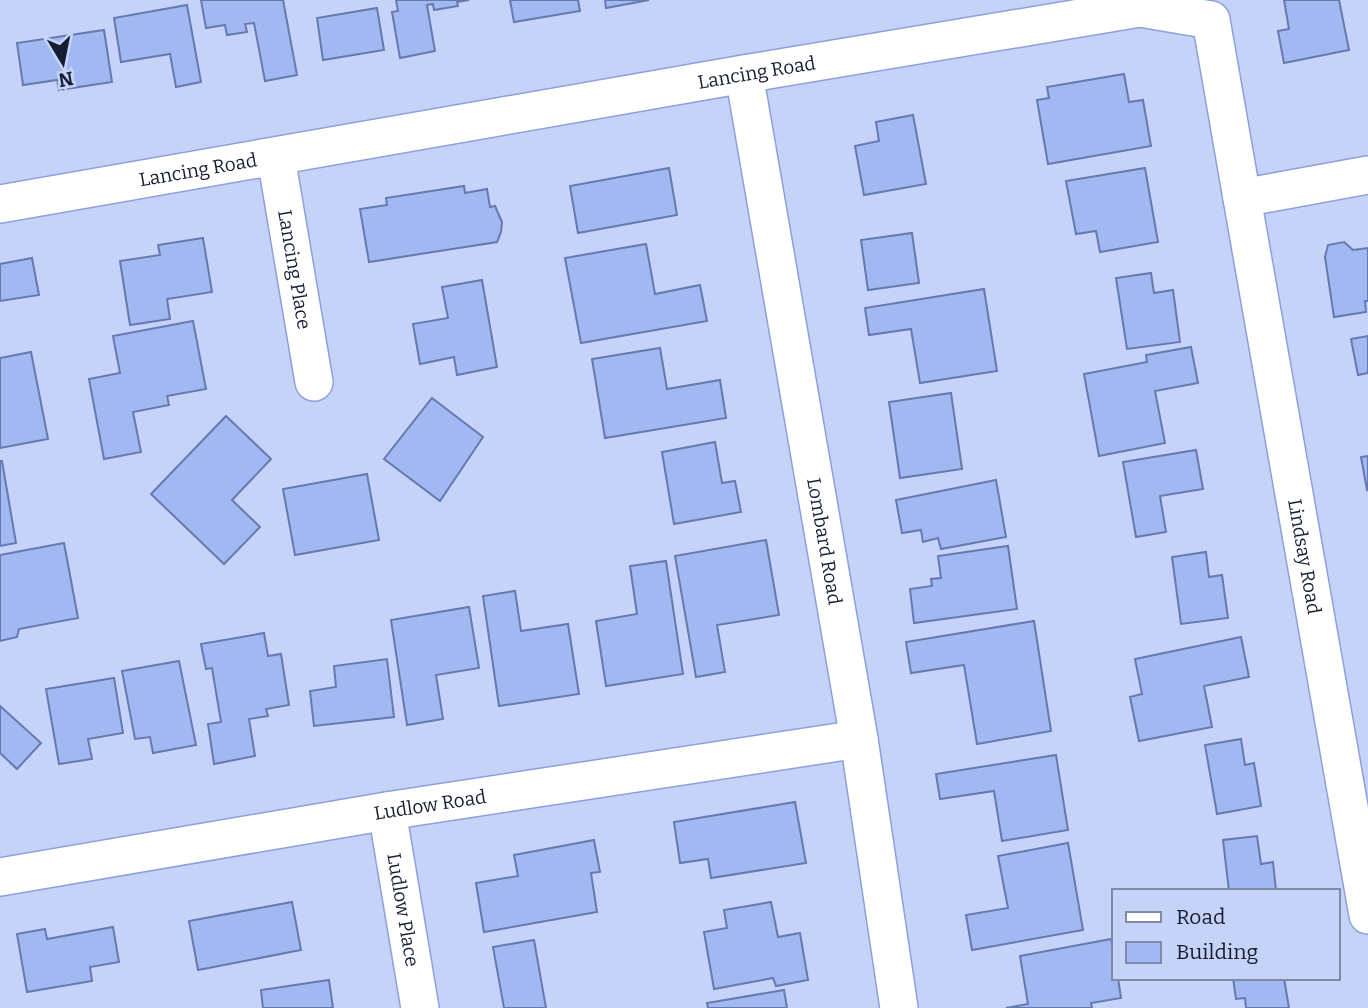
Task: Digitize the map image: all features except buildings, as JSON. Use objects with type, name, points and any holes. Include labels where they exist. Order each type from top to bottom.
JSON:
[{"type":"street","name":"Lancing Road","points":[[0,204],[1140,8],[1209,10],[1242,198]]},
{"type":"street","name":"Lombard Road","points":[[744,74],[859,739],[899,1008]]},
{"type":"street","name":"Lancing Place","points":[[276,157],[314,382]]},
{"type":"street","points":[[1242,198],[1368,175]]},
{"type":"street","name":"Lindsay Road","points":[[1242,198],[1368,915]]},
{"type":"street","name":"Ludlow Road","points":[[0,877],[387,811],[859,739]]},
{"type":"street","name":"Ludlow Place","points":[[387,811],[420,1008]]}]
